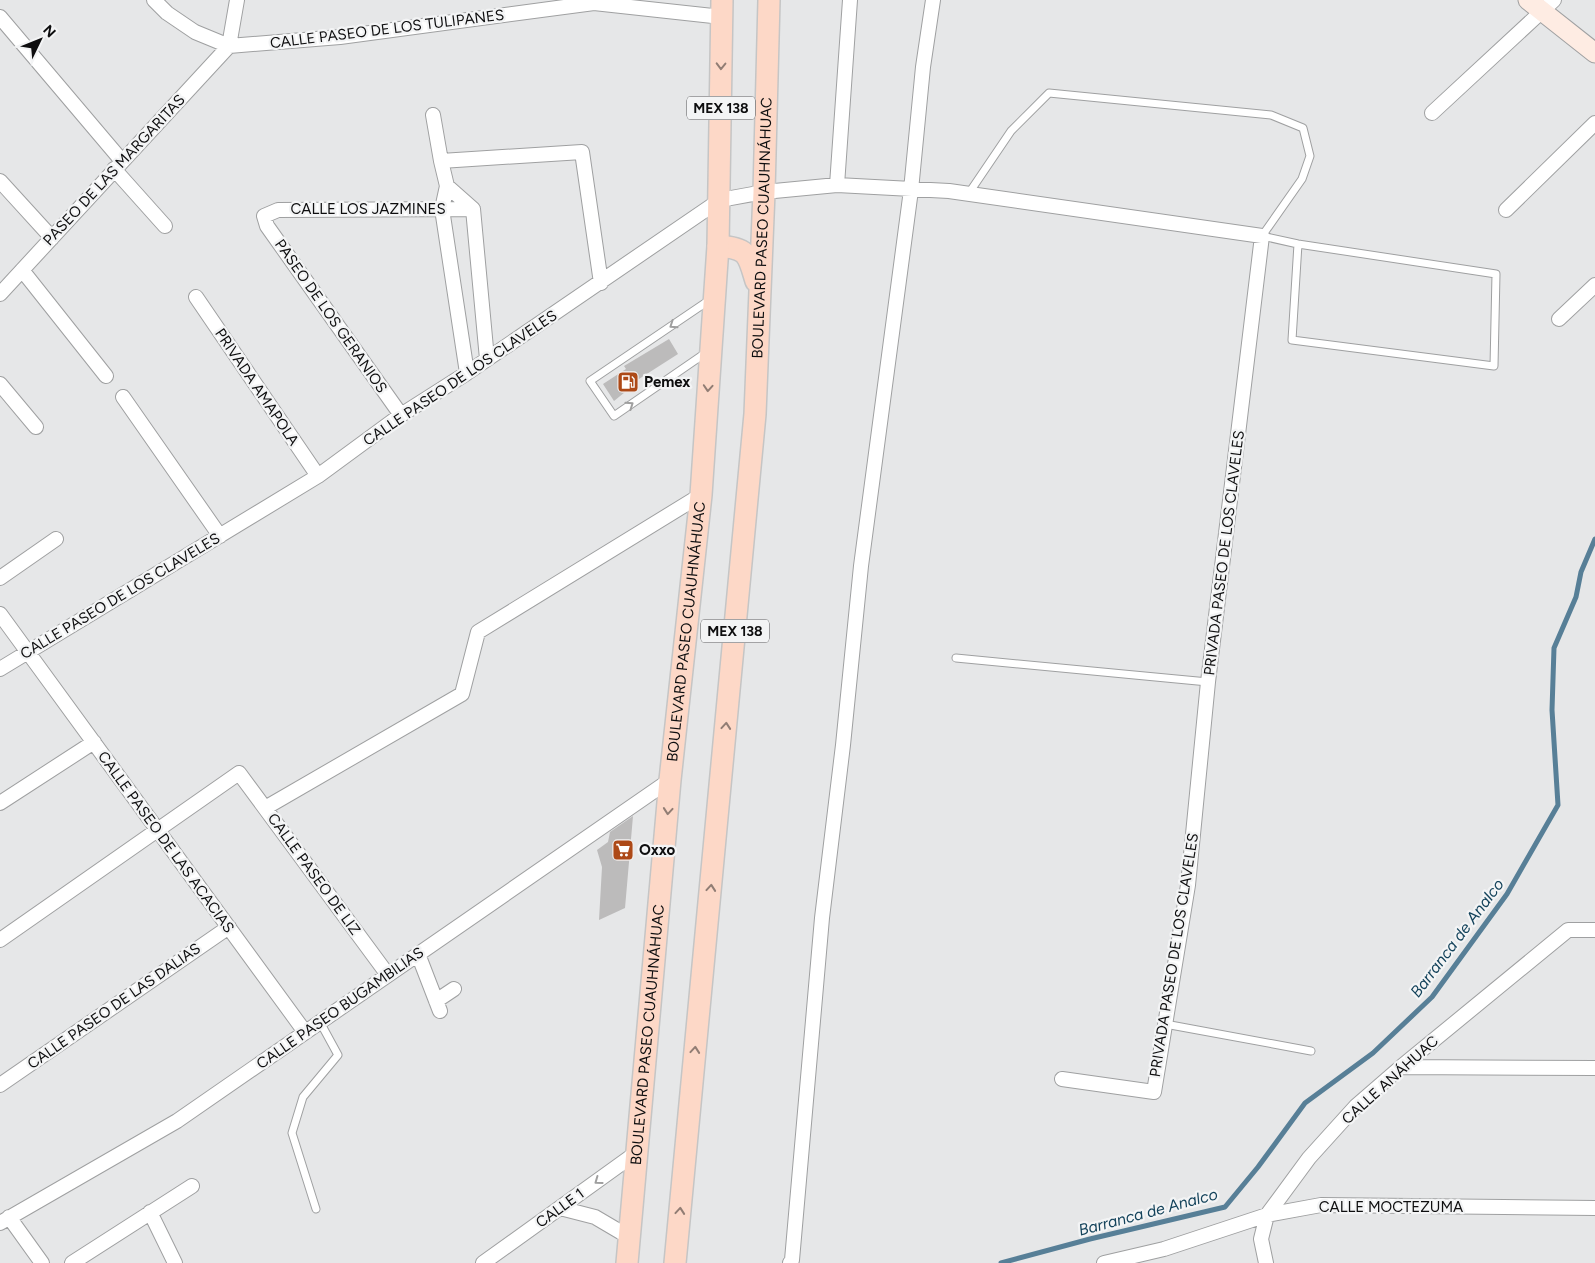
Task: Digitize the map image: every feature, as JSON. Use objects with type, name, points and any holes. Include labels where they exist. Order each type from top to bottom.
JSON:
[{"type":"main road","name":"BOULEVARD PASEO CUAUHNÁHUAC","points":[[675,1261],[755,414],[764,192],[768,0]]},
{"type":"main road","name":"BOULEVARD PASEO CUAUHNÁHUAC","points":[[628,1251],[670,780],[701,495],[720,200],[722,9]]},
{"type":"main road","points":[[718,246],[742,250],[749,258],[760,294]]},
{"type":"street","name":"CALLE PASEO DE LOS TULIPANES","points":[[154,0],[167,13],[195,32],[229,46],[340,37],[594,3],[722,9]]},
{"type":"street","points":[[229,46],[237,0]]},
{"type":"street","points":[[837,185],[850,0]]},
{"type":"street","points":[[791,1261],[822,918],[843,744],[861,566],[911,190],[923,67],[933,0]]},
{"type":"street","points":[[1432,113],[1542,4],[1595,53]]},
{"type":"street","points":[[0,17],[165,226]]},
{"type":"street","name":"PASEO DE LAS MARGARITAS","points":[[0,294],[229,46]]},
{"type":"street","points":[[433,116],[447,186],[442,209],[467,373]]},
{"type":"street","points":[[1506,210],[1595,123]]},
{"type":"street","points":[[441,161],[582,152],[601,283]]},
{"type":"street","points":[[0,181],[52,238]]},
{"type":"street","name":"CALLE PASEO DE LOS CLAVELES","points":[[0,669],[318,476],[400,415],[467,373],[601,283],[720,200],[764,192],[837,185],[949,191],[969,194]]},
{"type":"street","points":[[447,186],[473,209],[487,359]]},
{"type":"street","points":[[969,194],[1262,236]]},
{"type":"street","name":"CALLE LOS JAZMINES","points":[[264,216],[278,210],[473,209]]},
{"type":"street","name":"PASEO DE LOS GERANIOS","points":[[264,216],[267,226],[400,415]]},
{"type":"street","name":"PRIVADA PASEO DE LOS CLAVELES","points":[[1062,1078],[1154,1092],[1188,885],[1208,682],[1262,236]]},
{"type":"street","points":[[22,270],[106,376]]},
{"type":"street","points":[[1559,319],[1595,285]]},
{"type":"street","name":"PRIVADA AMAPOLA","points":[[196,297],[318,476]]},
{"type":"street","points":[[0,384],[36,427]]},
{"type":"street","points":[[123,397],[220,536]]},
{"type":"street","points":[[265,808],[462,694],[478,632],[701,495]]},
{"type":"street","points":[[0,578],[56,539]]},
{"type":"street","name":"CALLE PASEO DE LAS ACACIAS","points":[[0,614],[305,1032]]},
{"type":"street","points":[[0,803],[94,742]]},
{"type":"street","name":"CALLE PASEO DE LIZ","points":[[158,831],[240,773],[388,975]]},
{"type":"street","name":"CALLE PASEO BUGAMBILIAS","points":[[4,1220],[177,1121],[670,780]]},
{"type":"street","points":[[0,940],[158,831]]},
{"type":"street","name":"CALLE PASEO DE LAS DALIAS","points":[[0,1085],[229,928]]},
{"type":"street","name":"CALLE ANÁHUAC","points":[[1266,1263],[1260,1239],[1268,1215],[1308,1158],[1356,1106],[1400,1067],[1568,930],[1595,930]]},
{"type":"street","points":[[418,954],[438,1006],[454,989]]},
{"type":"street","points":[[1400,1067],[1595,1068]]},
{"type":"street","name":"CALLE 1","points":[[483,1263],[636,1153]]},
{"type":"street","points":[[72,1263],[192,1186]]},
{"type":"street","name":"CALLE MOCTEZUMA","points":[[1104,1263],[1164,1248],[1268,1215],[1321,1205],[1595,1208]]},
{"type":"street","points":[[560,1208],[595,1217],[628,1251]]},
{"type":"street","points":[[150,1212],[175,1263]]},
{"type":"street","points":[[4,1220],[42,1263]]},
{"type":"lane","points":[[969,194],[1011,131],[1049,93],[1271,115],[1303,128],[1310,156],[1302,179],[1262,236],[1298,244],[1496,274],[1494,366],[1292,340],[1298,244]]},
{"type":"lane","points":[[710,350],[614,416],[590,381],[714,297]]},
{"type":"lane","points":[[956,658],[1208,682]]},
{"type":"lane","points":[[316,1210],[292,1133],[303,1097],[338,1055],[320,1022]]},
{"type":"lane","points":[[1165,1024],[1311,1051]]},
{"type":"building","points":[[669,339],[678,354],[628,386],[630,388],[614,401],[603,384],[626,369],[624,366]]},
{"type":"building","points":[[633,816],[625,908],[599,920],[602,867],[597,850],[608,842],[610,832]]},
{"type":"waterway","name":"Barranca de Analco","points":[[1001,1263],[1090,1239],[1225,1207],[1258,1167],[1305,1103],[1373,1053],[1432,997],[1507,894],[1558,805],[1552,710],[1554,648],[1576,597],[1581,572],[1595,539]]},
{"type":"place","name":"Pemex","points":[[628,382]]},
{"type":"place","name":"Oxxo","points":[[623,850]]}]
